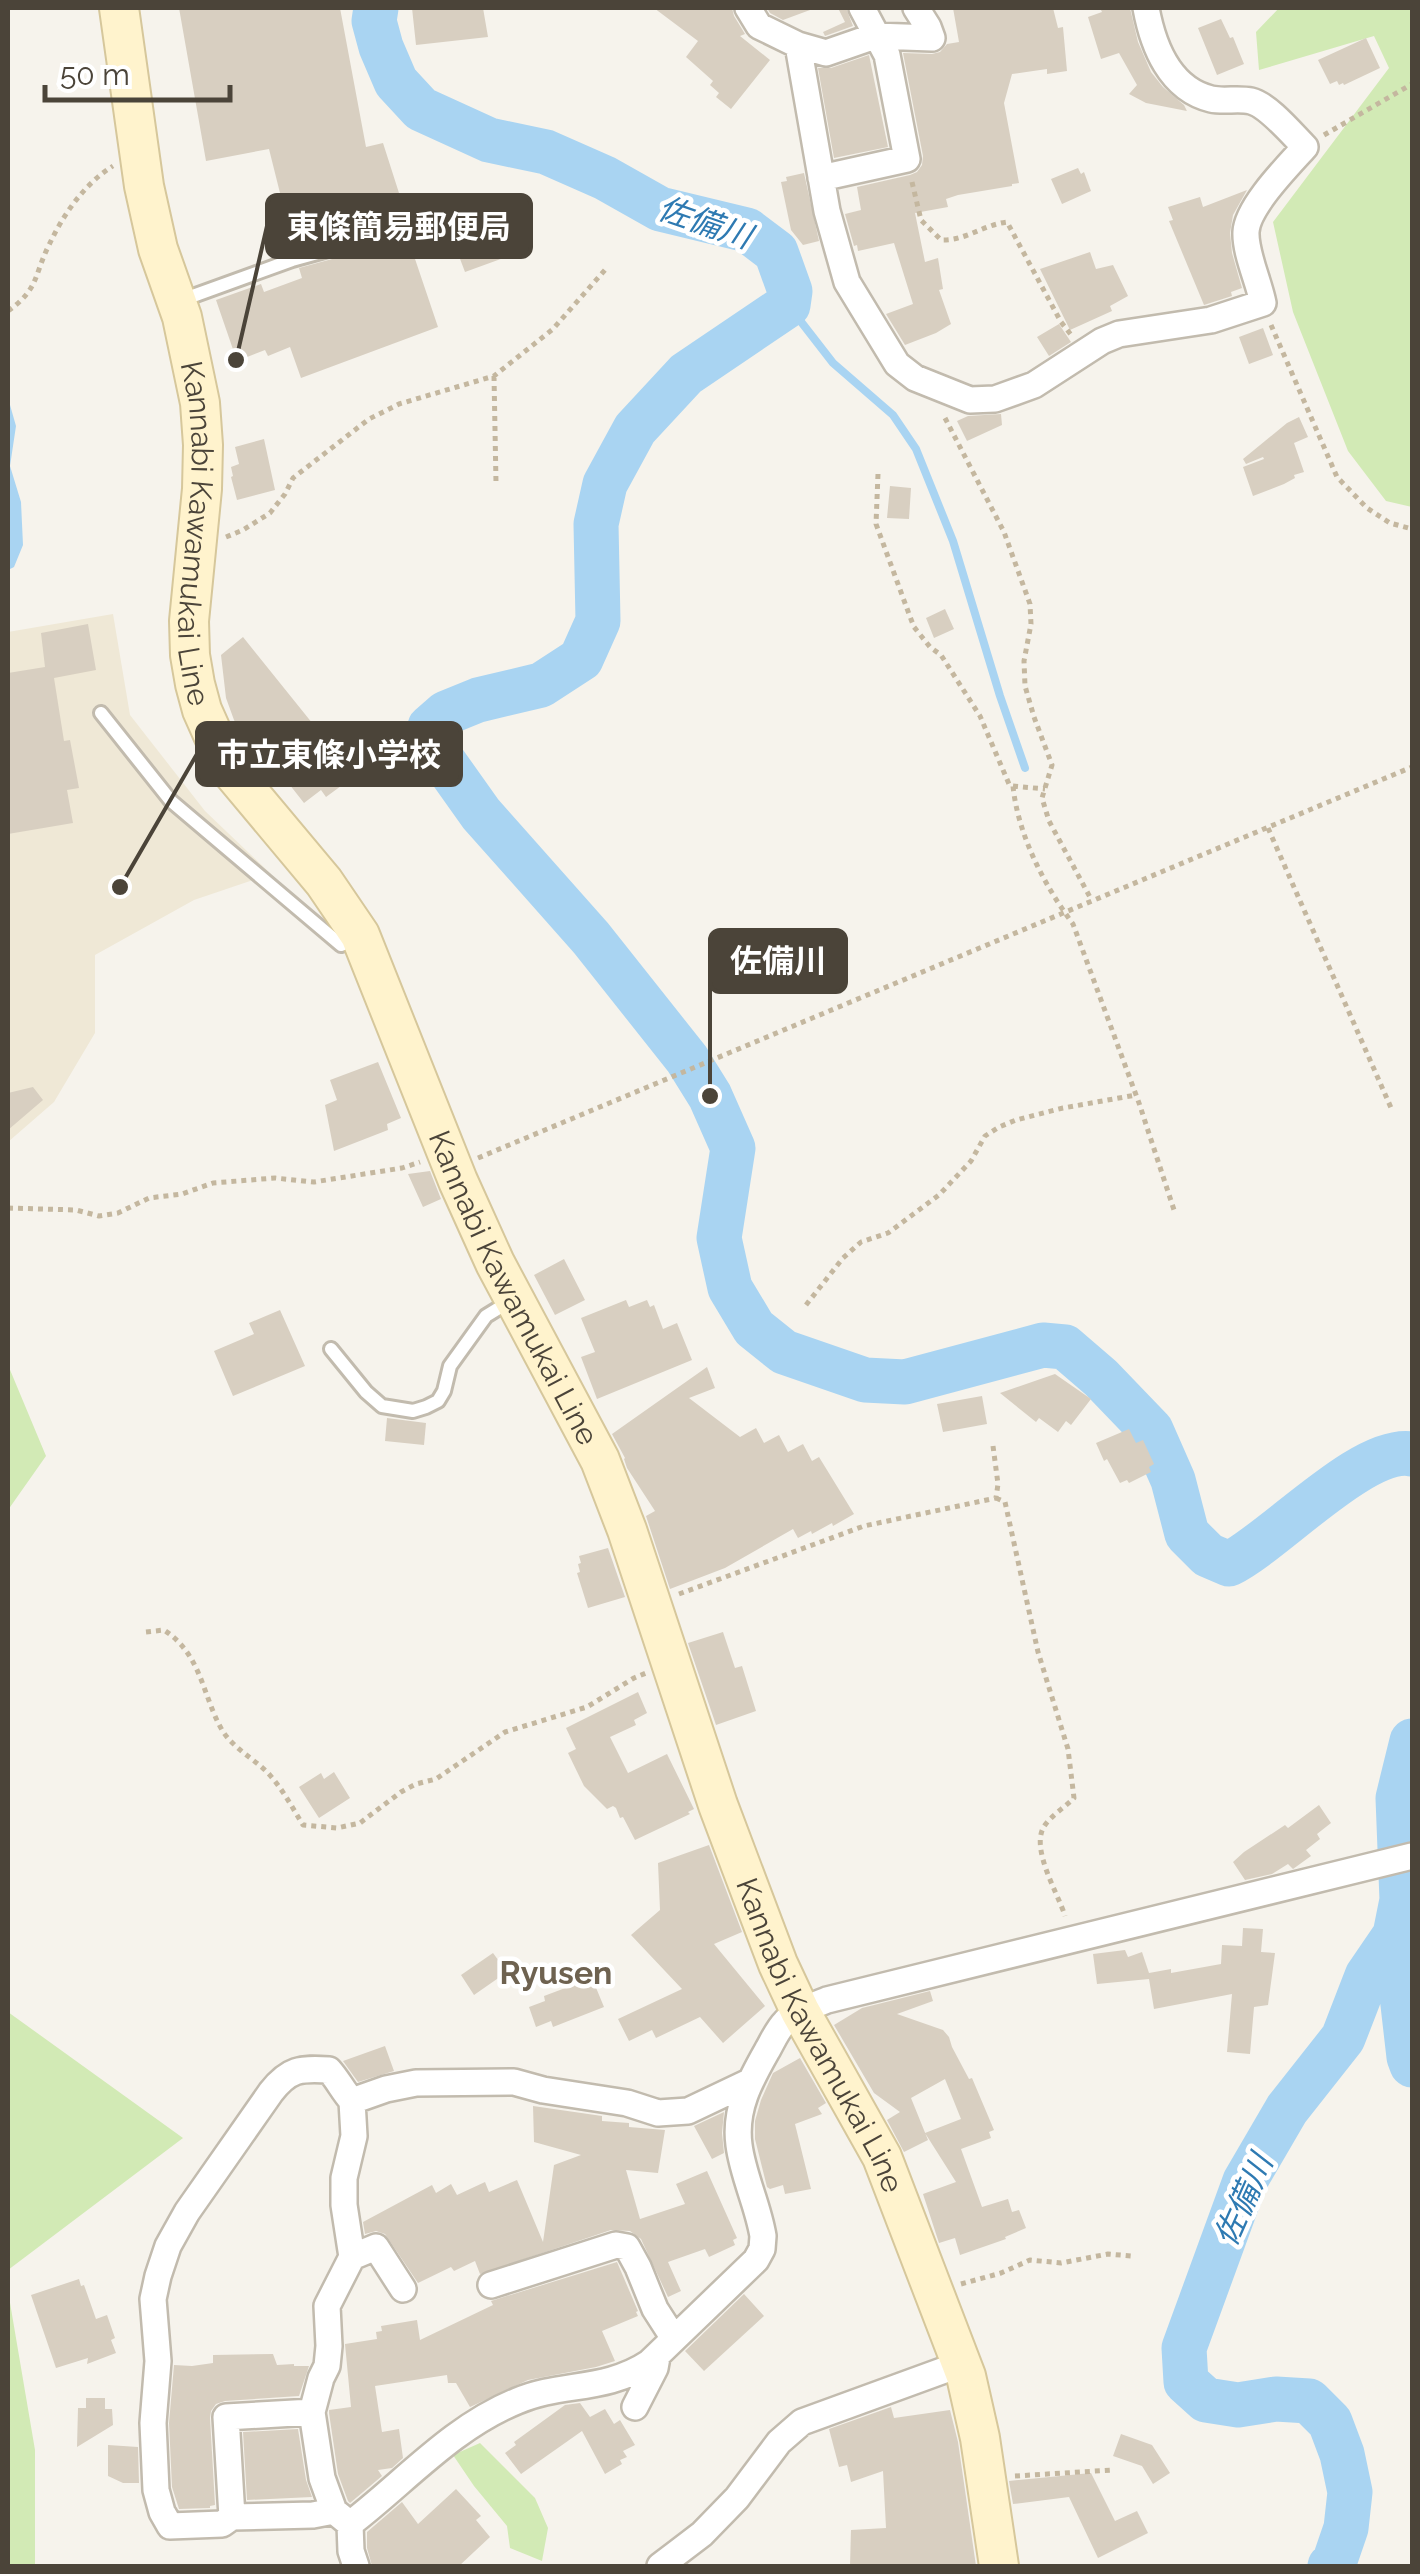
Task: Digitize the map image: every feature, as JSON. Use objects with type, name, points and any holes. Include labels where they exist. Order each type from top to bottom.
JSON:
[{"type":"main road","name":"Kannabi Kawamukai Line","points":[[120,8],[150,215],[192,359],[200,403],[203,445],[189,621],[194,684],[227,766],[324,882],[360,936],[449,1160],[514,1298],[600,1460],[778,1964],[882,2157],[961,2364],[973,2401],[999,2566]]},
{"type":"street","points":[[748,8],[758,26],[826,53],[876,36],[932,38],[916,8]]},
{"type":"street","points":[[821,178],[907,159],[887,55],[862,8]]},
{"type":"street","points":[[798,45],[827,211],[847,282],[897,364],[915,378],[970,400],[995,399],[1034,386],[1119,334],[1211,320],[1263,304],[1246,228],[1268,188],[1305,147],[1266,109],[1252,101],[1212,99],[1180,84],[1158,49],[1146,8]]},
{"type":"street","points":[[356,2566],[342,2518],[322,2478],[312,2412],[327,2366],[327,2306],[352,2257],[344,2178],[354,2136],[352,2101],[329,2070],[285,2075],[187,2212],[168,2246],[158,2276],[153,2299],[158,2361],[153,2423],[156,2490],[170,2526],[222,2524],[232,2517],[342,2518],[432,2453],[517,2400],[616,2380],[648,2363],[747,2270],[762,2249],[761,2223],[738,2132],[749,2082],[787,2019],[800,2011],[826,2000],[1412,1856]]},
{"type":"street","points":[[352,2101],[386,2088],[416,2083],[514,2082],[628,2103],[658,2113],[688,2111],[749,2082]]},
{"type":"street","points":[[491,2285],[616,2245],[627,2247],[666,2345],[634,2407]]},
{"type":"street","points":[[352,2257],[376,2247],[403,2289]]},
{"type":"street","points":[[670,2563],[738,2498],[780,2442],[802,2422],[961,2364]]},
{"type":"street","points":[[232,2517],[226,2418],[312,2412]]},
{"type":"lane","points":[[176,302],[292,260],[463,213]]},
{"type":"lane","points":[[101,713],[172,800],[211,835],[341,945],[360,936]]},
{"type":"lane","points":[[331,1349],[382,1406],[413,1411],[438,1401],[450,1366],[486,1316],[514,1298]]},
{"type":"path","points":[[1305,147],[1412,84]]},
{"type":"path","points":[[907,159],[921,220],[932,234],[940,240],[953,240],[1007,222],[1061,322],[1074,338],[1092,348]]},
{"type":"path","points":[[8,311],[30,291],[48,247],[96,177],[113,166],[141,163]]},
{"type":"path","points":[[198,536],[224,538],[270,513],[293,478],[369,420],[399,404],[494,376],[553,329],[606,270]]},
{"type":"path","points":[[1263,304],[1337,477],[1367,508],[1412,529]]},
{"type":"path","points":[[494,376],[496,482]]},
{"type":"path","points":[[944,390],[945,417],[1004,532],[1030,604],[1025,686],[1052,766],[1042,798],[1049,821],[1092,900]]},
{"type":"path","points":[[878,474],[876,524],[908,614],[922,637],[941,655],[980,716],[1009,784],[1045,790]]},
{"type":"path","points":[[8,1208],[76,1210],[99,1216],[118,1213],[149,1198],[182,1194],[212,1183],[275,1178],[314,1182],[449,1160],[618,1099],[1412,767]]},
{"type":"path","points":[[1013,786],[1015,810],[1027,843],[1074,924],[1175,1213]]},
{"type":"path","points":[[1268,828],[1392,1110]]},
{"type":"path","points":[[806,1305],[861,1242],[901,1225],[939,1194],[971,1160],[985,1136],[999,1126],[1062,1108],[1136,1095]]},
{"type":"path","points":[[993,1446],[996,1498]]},
{"type":"path","points":[[652,1604],[864,1526],[996,1498],[1005,1502],[1038,1652],[1072,1768],[1074,1798],[1046,1823],[1040,1834],[1041,1851],[1071,1940]]},
{"type":"path","points":[[146,1632],[164,1630],[181,1646],[200,1675],[222,1729],[276,1782],[303,1825],[338,1828],[360,1823],[401,1792],[436,1779],[505,1732],[587,1707],[634,1678],[671,1665]]},
{"type":"path","points":[[934,2292],[1002,2273],[1030,2260],[1062,2263],[1108,2254],[1131,2256]]},
{"type":"path","points":[[987,2478],[1113,2470]]},
{"type":"shaded area","points":[[113,614],[130,715],[205,811],[271,874],[194,900],[95,955],[95,1033],[54,1102],[8,1142],[8,632]]},
{"type":"green space","points":[[1279,8],[1412,8],[1412,507],[1386,501],[1348,451],[1293,312],[1273,222],[1389,68],[1374,36],[1259,70],[1256,32]]},
{"type":"green space","points":[[8,1365],[46,1456],[8,1510]]},
{"type":"green space","points":[[8,2012],[183,2138],[8,2270]]},
{"type":"green space","points":[[8,2291],[35,2450],[35,2566],[8,2566]]},
{"type":"green space","points":[[480,2443],[535,2498],[548,2528],[542,2561],[510,2548],[507,2526],[453,2455]]},
{"type":"water","points":[[8,398],[16,426],[10,466],[21,502],[23,545],[14,567],[8,570]]},
{"type":"building","points":[[179,8],[340,8],[366,147],[383,143],[407,218],[294,249],[269,149],[206,161]]},
{"type":"building","points":[[412,8],[483,8],[488,37],[416,45]]},
{"type":"building","points":[[654,8],[732,8],[745,34],[740,36],[770,60],[731,109],[716,97],[719,93],[710,85],[713,81],[686,57],[698,41]]},
{"type":"building","points":[[767,8],[810,8],[810,10],[783,20]]},
{"type":"building","points":[[838,8],[846,8],[853,26],[825,36],[823,32],[845,22]]},
{"type":"building","points":[[953,8],[1053,8],[1058,28],[1063,27],[1067,71],[1047,74],[1047,69],[1012,74],[1004,103],[1019,183],[958,195],[946,199],[948,207],[915,213],[925,262],[938,258],[943,289],[939,290],[951,324],[905,345],[886,314],[913,304],[894,243],[858,251],[845,214],[861,210],[857,187],[910,175],[922,165],[903,53],[932,54],[947,44],[959,42]]},
{"type":"building","points":[[1100,8],[1130,8],[1151,72],[1187,111],[1146,103],[1129,94],[1137,85],[1119,53],[1101,59],[1088,17],[1102,12]]},
{"type":"building","points":[[1221,19],[1244,64],[1217,75],[1198,28]]},
{"type":"building","points":[[1366,38],[1380,68],[1344,85],[1337,81],[1330,84],[1318,60]]},
{"type":"building","points":[[869,55],[888,147],[834,158],[818,68],[831,68]]},
{"type":"building","points":[[1078,168],[1081,174],[1084,172],[1091,191],[1062,204],[1051,179]]},
{"type":"building","points":[[804,173],[819,241],[803,245],[791,230],[781,182]]},
{"type":"building","points":[[1247,190],[1233,215],[1230,233],[1242,288],[1231,292],[1232,296],[1204,305],[1169,221],[1173,220],[1168,207],[1200,197],[1203,207]]},
{"type":"building","points":[[498,227],[509,256],[465,272],[454,243]]},
{"type":"building","points":[[413,237],[417,251],[413,253],[438,327],[301,378],[290,347],[268,356],[265,350],[237,361],[216,300],[261,284],[264,292],[302,278],[299,268]]},
{"type":"building","points":[[1090,252],[1096,269],[1113,265],[1128,296],[1110,306],[1112,311],[1070,330],[1040,269]]},
{"type":"building","points":[[1059,324],[1071,342],[1049,356],[1037,337]]},
{"type":"building","points":[[1263,328],[1273,355],[1249,364],[1239,337]]},
{"type":"building","points":[[1001,414],[1002,425],[967,441],[957,421],[968,416]]},
{"type":"building","points":[[1299,417],[1308,437],[1294,443],[1304,472],[1253,496],[1243,467],[1264,459],[1246,464],[1243,459]]},
{"type":"building","points":[[264,439],[275,490],[237,500],[231,477],[231,467],[239,464],[235,447]]},
{"type":"building","points":[[890,486],[911,488],[909,519],[887,518]]},
{"type":"building","points":[[945,609],[954,629],[934,638],[926,618]]},
{"type":"building","points":[[88,624],[96,670],[54,678],[64,741],[70,740],[79,788],[67,790],[73,823],[8,834],[8,673],[45,667],[41,633]]},
{"type":"building","points":[[243,637],[325,739],[315,747],[341,786],[326,797],[321,790],[304,803],[267,756],[256,757],[234,720],[226,698],[221,655]]},
{"type":"building","points":[[378,1062],[401,1118],[387,1124],[388,1130],[334,1151],[325,1105],[337,1100],[330,1080]]},
{"type":"building","points":[[33,1087],[43,1100],[8,1130],[8,1093]]},
{"type":"building","points":[[430,1171],[441,1199],[423,1207],[408,1174]]},
{"type":"building","points":[[564,1259],[585,1300],[555,1315],[534,1275]]},
{"type":"building","points":[[626,1300],[629,1307],[647,1300],[650,1307],[654,1305],[663,1329],[677,1323],[692,1360],[597,1399],[581,1357],[595,1352],[581,1318]]},
{"type":"building","points":[[280,1310],[305,1366],[233,1396],[214,1351],[254,1334],[249,1323]]},
{"type":"building","points":[[707,1367],[715,1388],[689,1398],[740,1437],[756,1428],[764,1443],[779,1435],[788,1452],[803,1444],[812,1461],[819,1457],[854,1514],[798,1538],[793,1529],[725,1568],[670,1589],[646,1516],[655,1511],[627,1468],[612,1434]]},
{"type":"building","points":[[1055,1374],[1091,1399],[1071,1425],[1066,1421],[1058,1432],[1039,1418],[1036,1422],[1000,1393]]},
{"type":"building","points":[[982,1396],[987,1424],[943,1432],[937,1404]]},
{"type":"building","points":[[387,1418],[426,1423],[424,1445],[385,1441]]},
{"type":"building","points":[[1129,1429],[1136,1443],[1143,1440],[1154,1464],[1149,1467],[1151,1472],[1129,1483],[1120,1483],[1096,1443]]},
{"type":"building","points":[[608,1548],[625,1597],[588,1608],[577,1573],[579,1556]]},
{"type":"building","points":[[723,1632],[735,1668],[742,1666],[756,1711],[716,1725],[688,1643]]},
{"type":"building","points":[[638,1692],[647,1713],[634,1720],[636,1725],[610,1737],[628,1773],[667,1754],[694,1809],[635,1840],[616,1808],[607,1809],[584,1786],[568,1753],[576,1749],[566,1728]]},
{"type":"building","points":[[334,1772],[350,1798],[319,1818],[299,1787],[321,1773],[324,1779]]},
{"type":"building","points":[[1319,1805],[1331,1823],[1306,1850],[1311,1856],[1293,1869],[1288,1864],[1272,1874],[1245,1880],[1233,1862]]},
{"type":"building","points":[[709,1845],[742,1932],[714,1944],[765,2006],[723,2043],[700,2017],[656,2038],[652,2030],[629,2041],[618,2019],[682,1989],[631,1935],[660,1910],[658,1863]]},
{"type":"building","points":[[1243,1928],[1263,1929],[1261,1952],[1275,1953],[1268,2005],[1254,2007],[1250,2054],[1227,2052],[1232,1994],[1154,2009],[1149,1979],[1097,1984],[1093,1954],[1125,1950],[1128,1957],[1142,1952],[1149,1973],[1171,1969],[1171,1973],[1221,1964],[1222,1945],[1242,1946]]},
{"type":"building","points":[[493,1953],[507,1972],[474,1995],[461,1975]]},
{"type":"building","points":[[592,1978],[604,2007],[553,2027],[551,2021],[536,2027],[529,2007],[545,2001],[544,1996]]},
{"type":"building","points":[[930,1991],[933,2001],[897,2014],[943,2030],[949,2037],[994,2130],[989,2132],[991,2138],[961,2149],[982,2207],[1008,2199],[1012,2212],[1019,2210],[1026,2228],[960,2255],[955,2238],[939,2243],[923,2194],[956,2182],[925,2134],[928,2140],[904,2152],[887,2120],[900,2112],[874,2093],[834,2025],[862,2008]],"holes":[[[945,2079],[961,2119],[925,2133],[911,2098]]]},
{"type":"building","points":[[385,2046],[394,2071],[358,2082],[343,2061]]},
{"type":"building","points":[[800,2058],[826,2103],[818,2108],[822,2114],[795,2124],[811,2189],[785,2194],[783,2185],[767,2187],[755,2139],[755,2121],[773,2073]]},
{"type":"building","points":[[533,2106],[602,2116],[602,2121],[629,2123],[629,2127],[665,2130],[658,2173],[626,2170],[640,2219],[685,2204],[676,2184],[707,2171],[737,2238],[733,2240],[735,2245],[709,2257],[705,2249],[668,2262],[681,2291],[668,2297],[641,2239],[630,2231],[611,2230],[480,2274],[475,2261],[454,2271],[451,2267],[418,2283],[385,2234],[365,2234],[363,2222],[432,2185],[436,2193],[451,2184],[457,2195],[485,2182],[489,2192],[517,2180],[543,2242],[554,2165],[581,2155],[534,2142]]},
{"type":"building","points":[[724,2112],[724,2153],[712,2159],[694,2126]]},
{"type":"building","points":[[617,2262],[638,2316],[602,2331],[615,2361],[528,2380],[470,2407],[456,2383],[448,2383],[447,2375],[375,2386],[382,2432],[399,2429],[403,2458],[392,2468],[378,2470],[382,2476],[348,2501],[338,2474],[329,2413],[351,2407],[345,2344],[377,2339],[376,2332],[382,2331],[381,2326],[417,2320],[420,2340],[493,2305],[491,2301]]},
{"type":"building","points":[[79,2279],[96,2319],[107,2315],[116,2353],[87,2364],[88,2358],[56,2368],[31,2295]]},
{"type":"building","points":[[744,2294],[764,2316],[704,2371],[685,2351]]},
{"type":"building","points":[[273,2354],[277,2365],[309,2366],[299,2396],[216,2404],[210,2418],[215,2505],[179,2509],[172,2487],[169,2423],[174,2365],[213,2363],[213,2355]]},
{"type":"building","points":[[86,2398],[105,2398],[105,2409],[112,2409],[113,2425],[77,2447],[78,2408],[86,2408]]},
{"type":"building","points":[[580,2403],[590,2417],[605,2409],[614,2424],[620,2420],[635,2445],[623,2451],[627,2457],[620,2460],[622,2464],[605,2474],[582,2431],[521,2474],[505,2453],[516,2445],[514,2442],[565,2405]]},
{"type":"building","points":[[891,2407],[894,2418],[950,2410],[976,2566],[850,2566],[851,2530],[886,2528],[883,2471],[851,2482],[847,2465],[839,2467],[829,2429]]},
{"type":"building","points":[[298,2429],[312,2497],[247,2500],[243,2432]]},
{"type":"building","points":[[1121,2434],[1152,2445],[1170,2473],[1153,2484],[1142,2466],[1113,2456]]},
{"type":"building","points":[[108,2445],[138,2447],[139,2483],[123,2483],[108,2476]]},
{"type":"building","points":[[1091,2473],[1115,2521],[1137,2511],[1148,2533],[1098,2558],[1069,2497],[1013,2504],[1009,2481]]},
{"type":"building","points":[[456,2489],[481,2516],[476,2520],[490,2537],[459,2566],[372,2566],[367,2532],[402,2502],[418,2524]]},
{"type":"waterway","name":"佐備川","points":[[376,8],[374,21],[381,47],[396,82],[421,109],[489,140],[546,152],[605,178],[660,209],[747,230],[776,252],[790,291],[788,305],[686,374],[635,429],[605,484],[596,524],[598,621],[581,659],[541,685],[478,700],[446,713],[430,727],[432,745],[481,814],[591,938],[687,1059],[710,1096],[733,1148],[719,1238],[730,1288],[754,1328],[784,1352],[865,1380],[905,1382],[1043,1345],[1065,1347],[1151,1430],[1173,1480],[1187,1534],[1208,1555],[1229,1564],[1344,1479],[1392,1455],[1412,1454]]},
{"type":"waterway","points":[[788,305],[833,363],[893,415],[916,449],[953,541],[1025,768]]},
{"type":"waterway","name":"佐備川","points":[[1330,2566],[1346,2528],[1350,2492],[1330,2422],[1309,2401],[1276,2399],[1238,2405],[1206,2400],[1186,2382],[1184,2348],[1245,2181],[1287,2109],[1343,2038],[1367,1976],[1395,1935],[1402,1900],[1398,1798],[1412,1741]]},
{"type":"waterway","points":[[1395,1935],[1412,2065]]},
{"type":"place","name":"東條簡易郵便局","points":[[236,360]]},
{"type":"place","name":"市立東條小学校","points":[[120,887]]},
{"type":"place","name":"佐備川","points":[[710,1096]]},
{"type":"district","name":"Ryusen","points":[[556,1972]]}]
